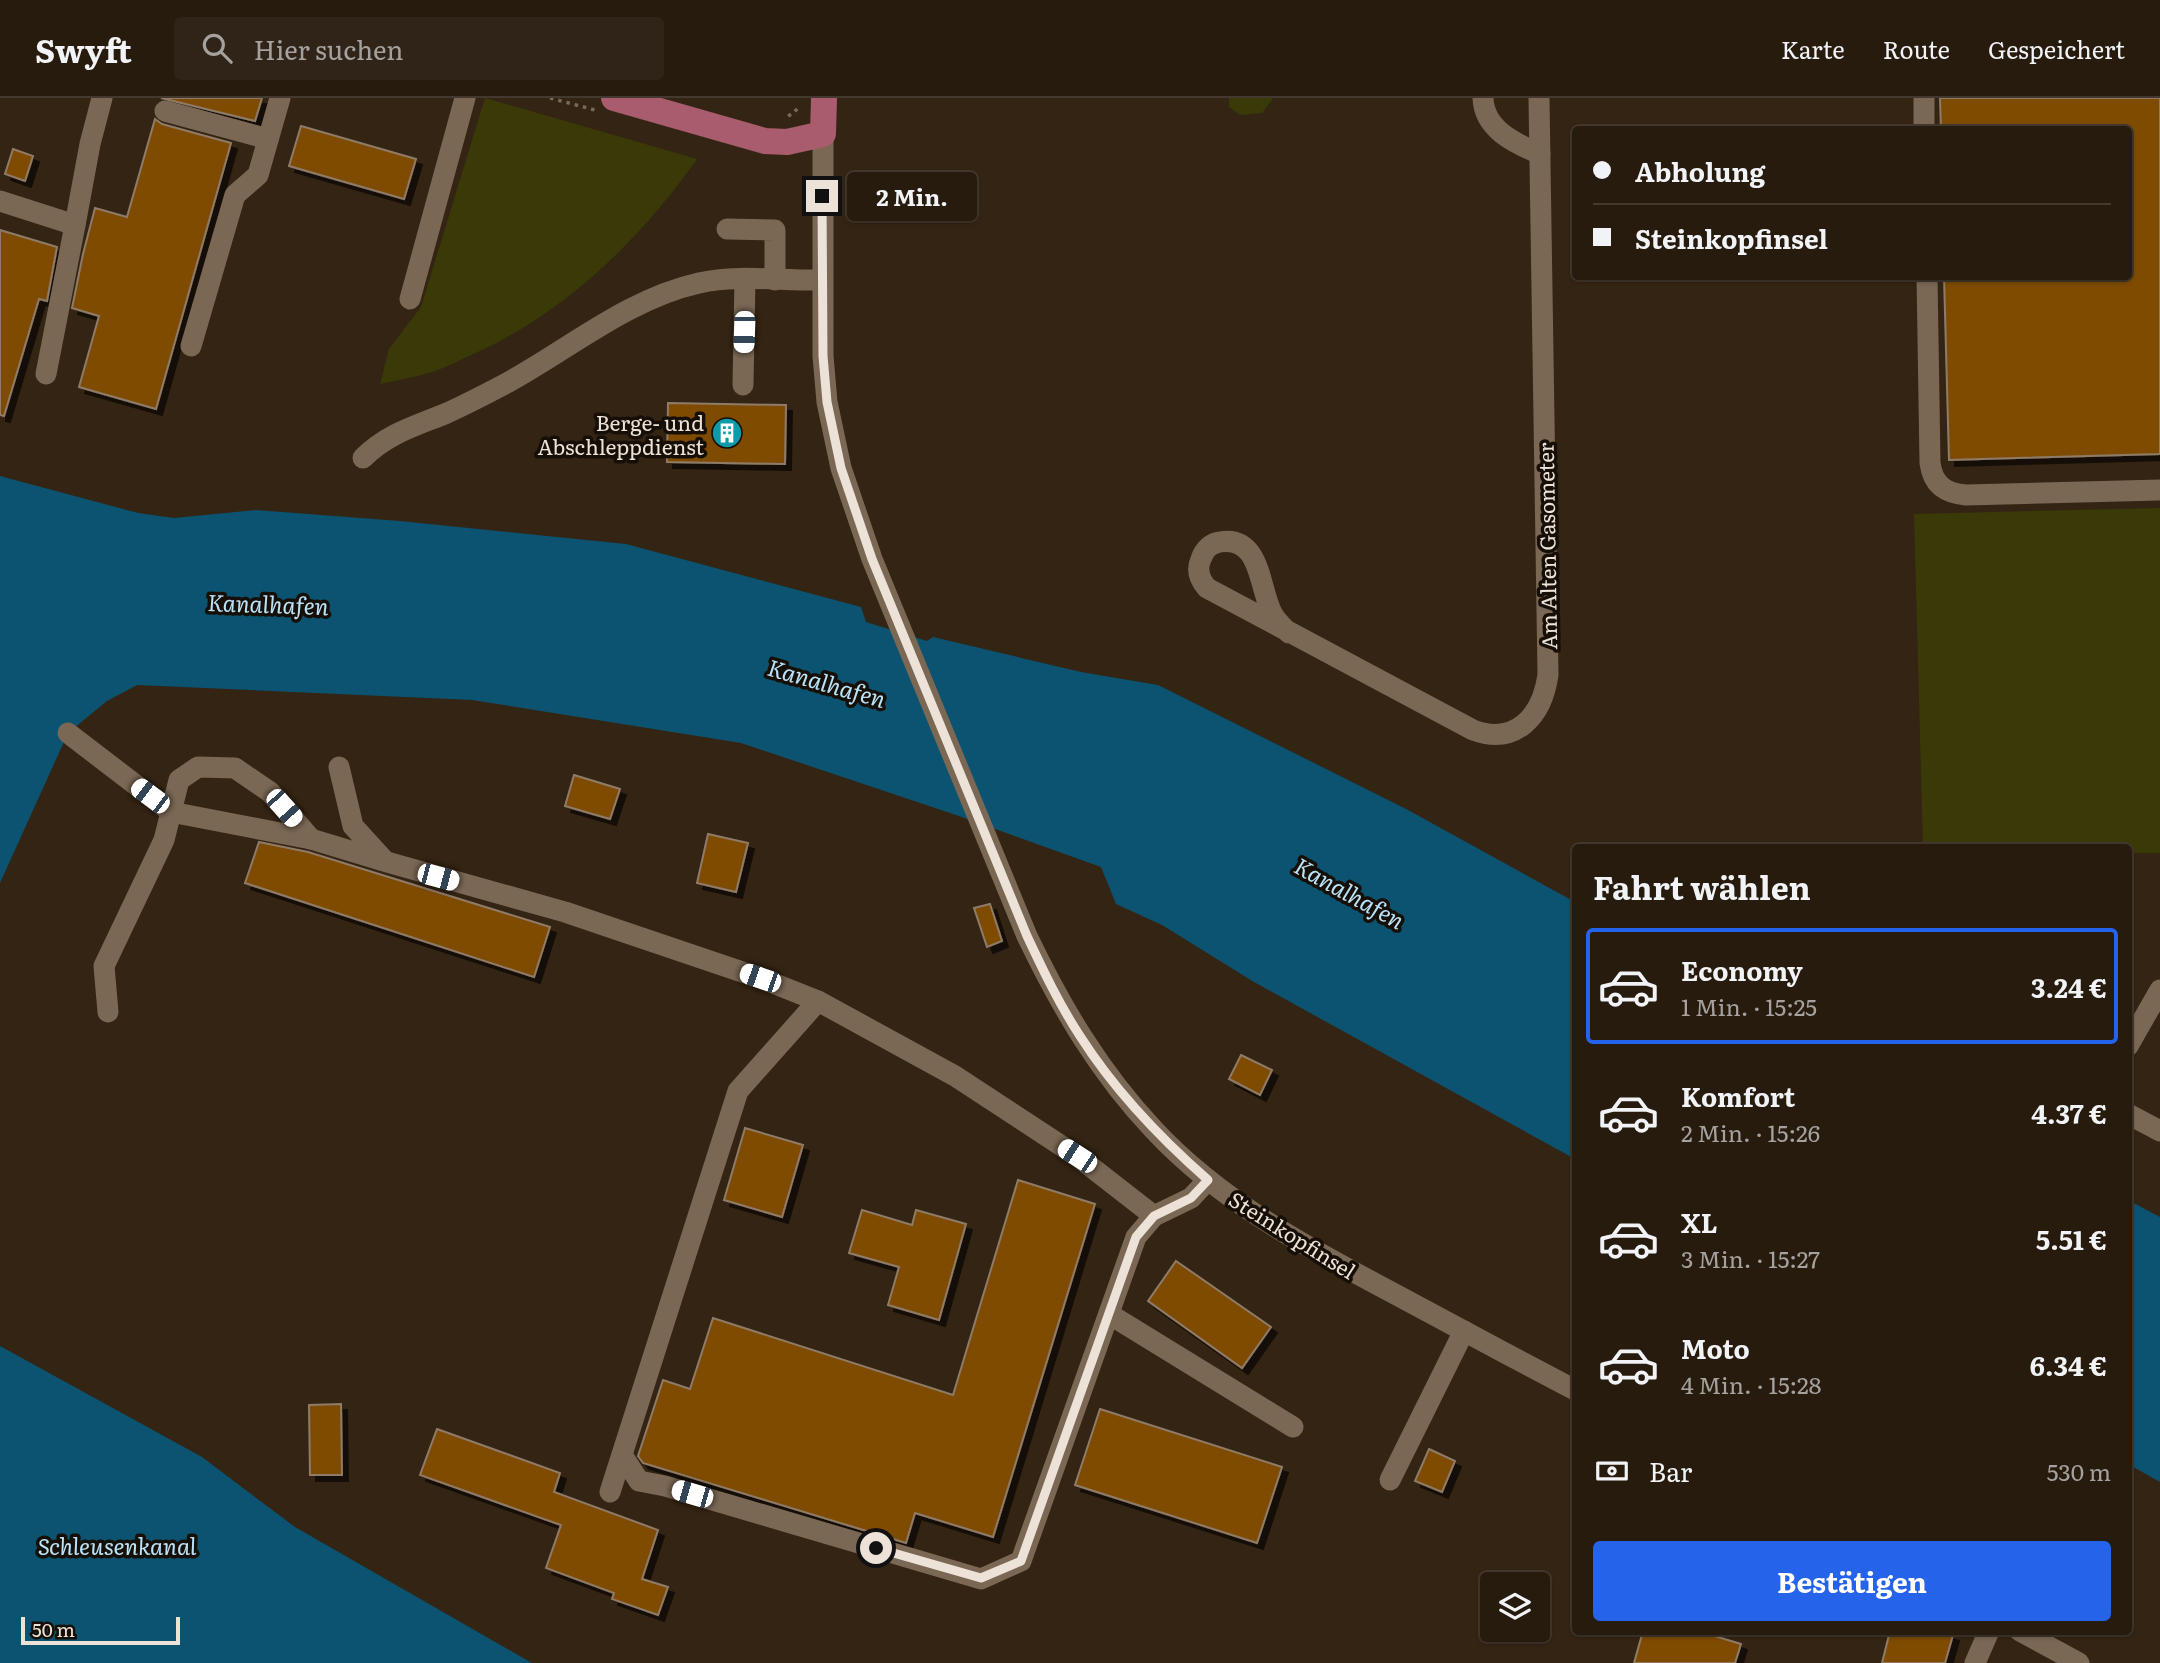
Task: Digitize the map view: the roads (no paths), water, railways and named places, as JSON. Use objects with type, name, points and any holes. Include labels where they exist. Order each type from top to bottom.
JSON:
[{"type":"main road","points":[[614,98],[765,141],[787,142],[823,134],[824,98]]},
{"type":"street","points":[[46,374],[90,144],[102,98]]},
{"type":"street","points":[[191,346],[235,195],[258,175],[280,98]]},
{"type":"street","points":[[410,299],[465,98]]},
{"type":"street","points":[[1483,98],[1484,110],[1494,127],[1516,143],[1540,154]]},
{"type":"street","name":"Am Alten Gasometer","points":[[1289,633],[1273,615],[1255,561],[1248,551],[1241,545],[1227,541],[1210,546],[1201,558],[1199,566],[1202,582],[1207,589],[1289,633],[1482,733],[1508,734],[1520,727],[1540,705],[1548,675],[1539,98]]},
{"type":"street","points":[[1924,98],[1924,126]]},
{"type":"street","points":[[165,111],[268,139]]},
{"type":"street","name":"Steinkopfinsel","points":[[823,134],[823,356],[831,424],[847,491],[872,559],[1042,969],[1080,1037],[1138,1113],[1208,1180],[1302,1243],[1572,1389]]},
{"type":"street","points":[[0,201],[75,225]]},
{"type":"street","points":[[727,229],[775,230],[775,280]]},
{"type":"street","points":[[363,458],[388,437],[450,411],[508,382],[613,318],[648,302],[698,283],[745,279],[822,280]]},
{"type":"street","points":[[743,385],[745,279]]},
{"type":"street","points":[[1927,280],[1930,463],[1933,477],[1939,486],[1953,493],[1966,495],[2160,490]]},
{"type":"street","points":[[68,733],[171,812],[311,839],[565,912],[760,978],[818,1001],[966,1084],[1077,1156],[1154,1216]]},
{"type":"street","points":[[108,1012],[104,966],[164,840],[179,780],[198,767],[235,768],[270,792],[311,839]]},
{"type":"street","points":[[339,767],[353,826],[387,862]]},
{"type":"street","points":[[2132,1039],[2160,990]]},
{"type":"street","points":[[610,1492],[738,1091],[818,1001]]},
{"type":"street","points":[[2132,1116],[2160,1131]]},
{"type":"street","points":[[622,1455],[639,1481],[665,1486],[981,1578],[1021,1561],[1136,1237],[1154,1216],[1191,1198],[1208,1180]]},
{"type":"street","points":[[1109,1314],[1293,1427]]},
{"type":"street","points":[[1391,1479],[1464,1331]]},
{"type":"street","points":[[1975,1663],[1987,1635]]},
{"type":"street","points":[[2027,1635],[2079,1663]]},
{"type":"water","name":"Kanalhafen","points":[[0,476],[138,513],[174,518],[256,510],[400,521],[626,544],[861,607],[866,622],[927,641],[933,637],[1081,672],[1158,685],[1408,810],[1572,900],[1572,1157],[1254,982],[1162,925],[1116,904],[1101,867],[741,743],[472,700],[137,685],[107,701],[68,733],[0,883]]},
{"type":"water","points":[[2132,1202],[2160,1217],[2160,1482],[2132,1466]]},
{"type":"water","name":"Schleusenkanal","points":[[0,1346],[202,1457],[295,1527],[532,1663],[0,1663]]},
{"type":"place","name":"Berge- und Abschleppdienst","points":[[727,433]]}]
